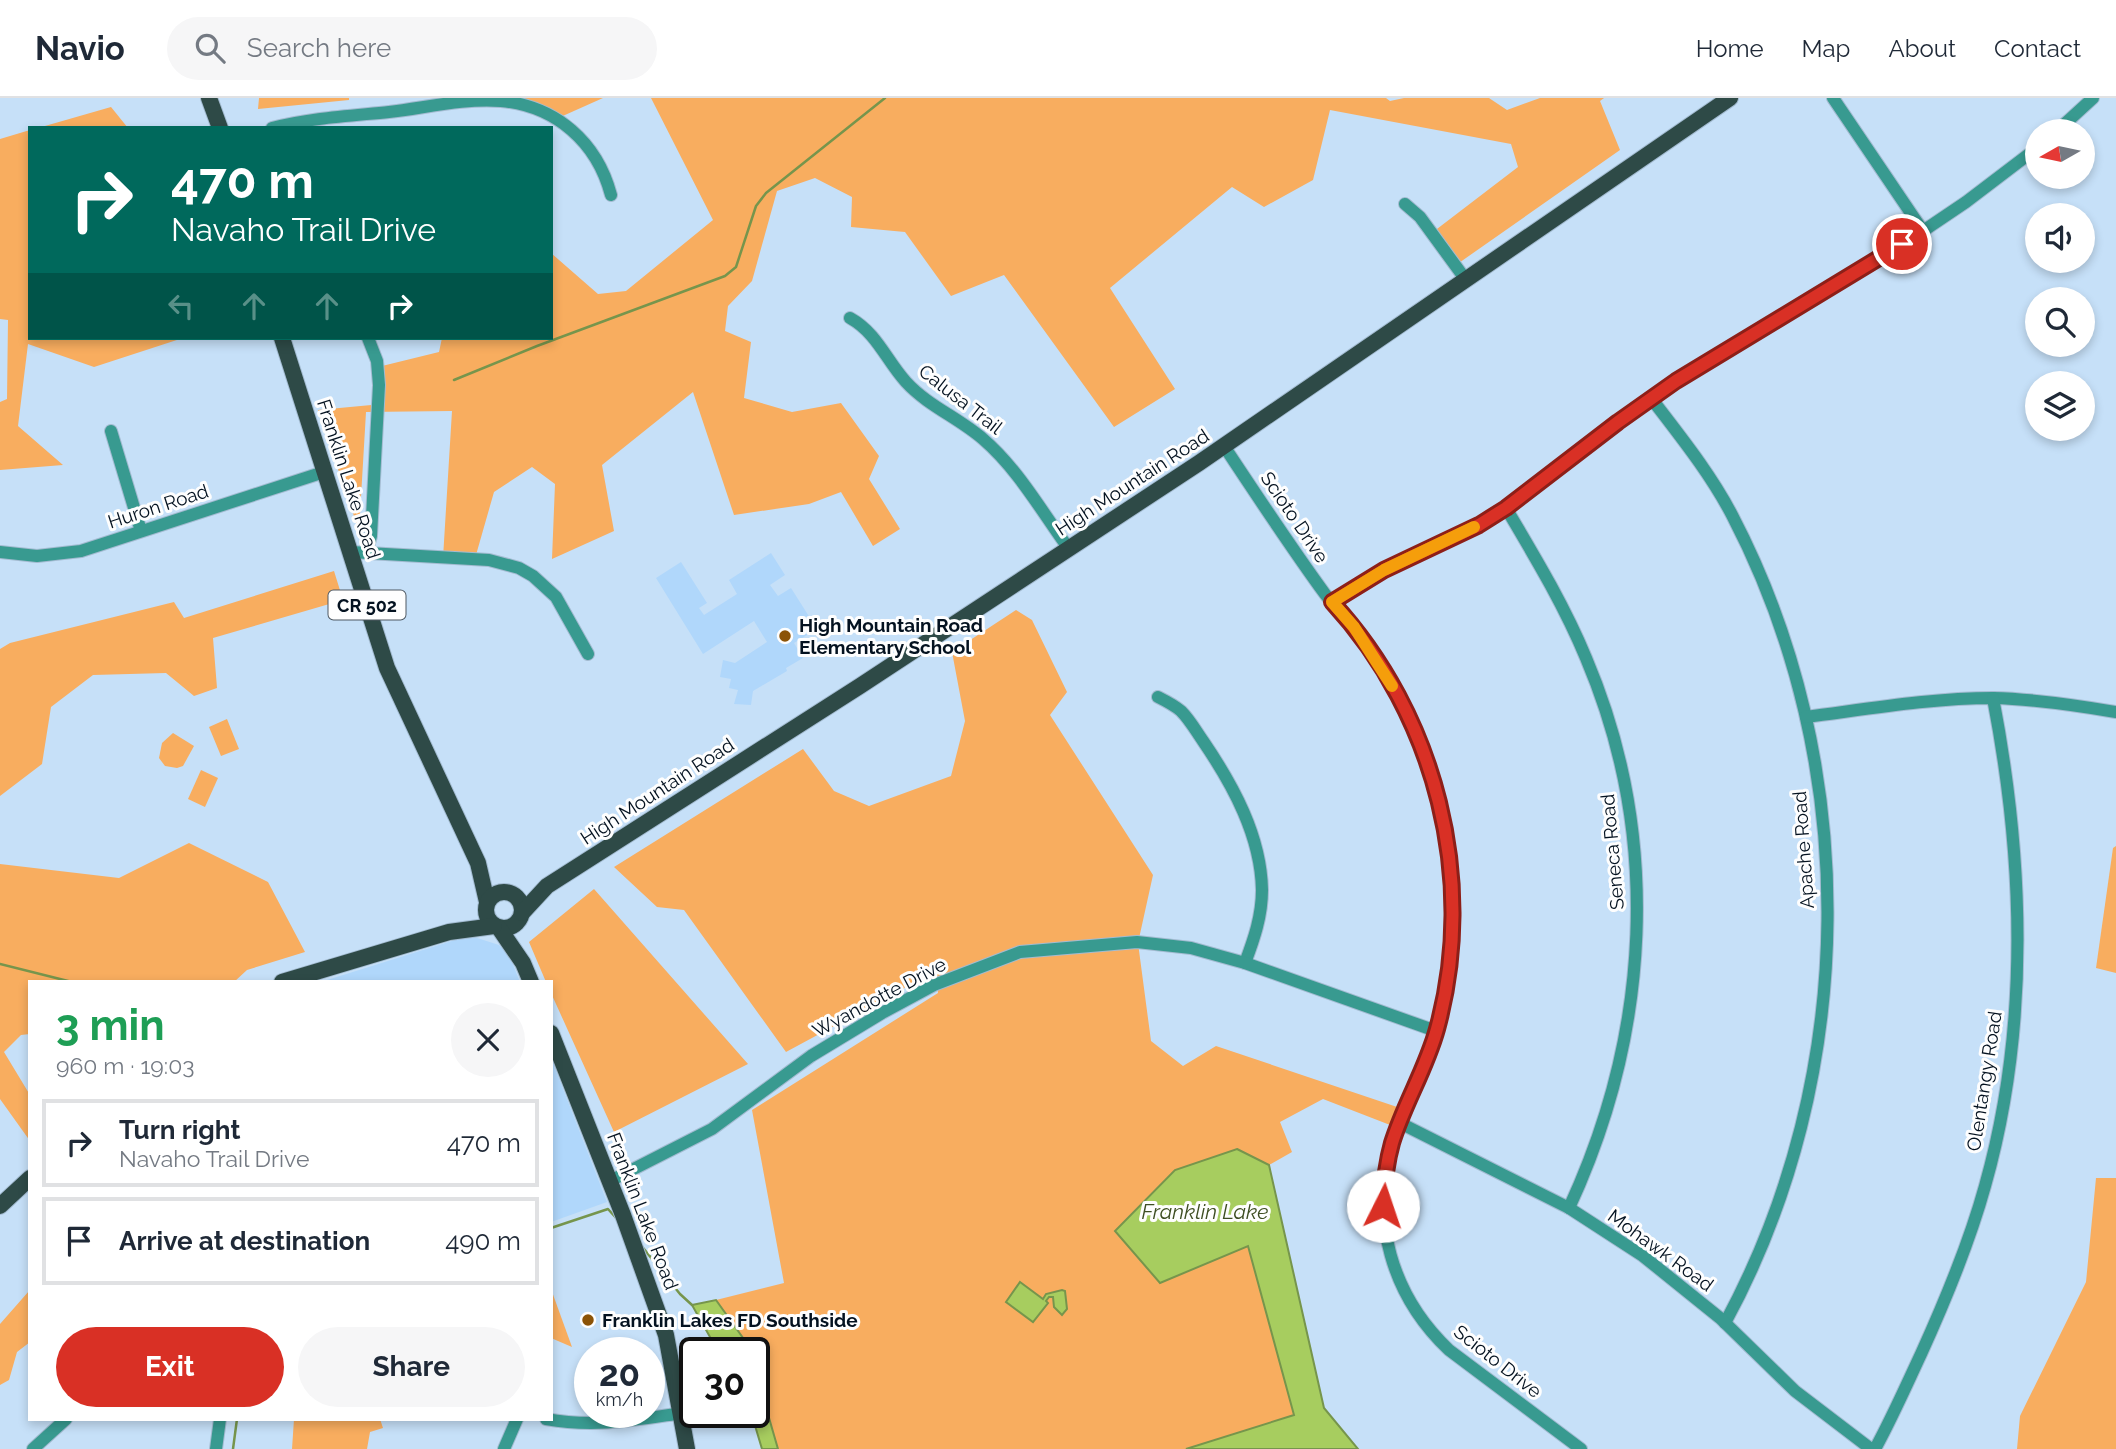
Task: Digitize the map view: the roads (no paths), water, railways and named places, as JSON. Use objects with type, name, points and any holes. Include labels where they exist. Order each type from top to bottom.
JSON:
[{"type":"main road","points":[[209,98],[219,126]]},
{"type":"main road","name":"High Mountain Road","points":[[521,916],[547,886],[860,686],[1224,446],[1730,98]]},
{"type":"main road","name":"Franklin Lake Road","points":[[283,340],[324,472],[358,553],[396,690],[478,863],[486,904]]},
{"type":"main road","name":"Franklin Lake Road","points":[[478,863],[509,892]]},
{"type":"main road","name":"High Mountain Road","points":[[509,892],[547,886]]},
{"type":"main road","points":[[449,932],[486,904],[494,894],[509,892]]},
{"type":"main road","name":"CR 502","points":[[509,892],[520,901],[523,963]]},
{"type":"main road","name":"CR 502","points":[[486,904],[487,916],[523,963],[530,980]]},
{"type":"main road","points":[[289,980],[449,932],[511,927],[521,916]]},
{"type":"main road","name":"Franklin Lake Road","points":[[553,1038],[623,1214],[666,1335],[679,1398]]},
{"type":"main road","points":[[0,1206],[28,1180]]},
{"type":"main road","name":"Franklin Lake Road","points":[[684,1428],[688,1449]]},
{"type":"street","points":[[1833,98],[1923,231]]},
{"type":"street","points":[[2070,119],[2093,98]]},
{"type":"street","points":[[282,126],[323,118],[390,112],[429,102],[499,101],[530,107],[562,123],[587,145],[606,177],[611,195]]},
{"type":"street","points":[[1332,602],[1384,570],[1479,525],[1506,508],[1651,398],[1716,355],[1923,231],[2025,157]]},
{"type":"street","points":[[1405,204],[1420,217],[1466,280]]},
{"type":"street","name":"Calusa Trail","points":[[850,318],[872,334],[893,367],[918,394],[969,427],[996,451],[1011,467],[1069,549]]},
{"type":"street","points":[[358,553],[371,536],[379,385],[377,361],[369,340]]},
{"type":"street","name":"Apache Road","points":[[1651,398],[1710,477],[1750,552],[1782,632],[1807,717],[1820,798],[1827,895],[1821,1028],[1805,1115],[1784,1189],[1765,1241],[1726,1323]]},
{"type":"street","points":[[111,431],[141,531]]},
{"type":"street","name":"Scioto Drive","points":[[1224,446],[1332,602],[1354,627],[1403,705],[1428,763],[1440,803],[1449,854],[1453,916],[1448,978],[1437,1031],[1400,1123],[1387,1167],[1384,1215],[1393,1266],[1409,1302],[1422,1321],[1449,1350],[1581,1449]]},
{"type":"street","name":"Huron Road","points":[[0,552],[37,556],[81,551],[324,472]]},
{"type":"street","name":"Seneca Road","points":[[1506,508],[1573,627],[1600,691],[1627,792],[1636,861],[1637,943],[1624,1046],[1596,1147],[1569,1208]]},
{"type":"street","points":[[358,553],[489,559],[519,568],[533,576],[556,597],[589,654]]},
{"type":"street","points":[[1158,697],[1174,705],[1191,724],[1231,786],[1249,825],[1257,851],[1262,891],[1258,927],[1245,963]]},
{"type":"street","points":[[1807,717],[1993,698],[2060,703],[2116,712]]},
{"type":"street","name":"Olentangy Road","points":[[1873,1449],[1892,1418],[1956,1274],[1985,1185],[2006,1093],[2016,999],[2017,897],[2006,772],[1993,698]]},
{"type":"street","name":"Wyandotte Drive","points":[[610,1181],[712,1129],[811,1056],[882,1013],[934,985],[1020,952],[1137,942],[1191,948],[1245,963],[1437,1031]]},
{"type":"street","name":"Mohawk Road","points":[[1400,1123],[1569,1208],[1643,1256],[1726,1323],[1796,1391],[1873,1449]]},
{"type":"street","points":[[553,1420],[579,1424],[611,1424],[679,1413]]},
{"type":"street","points":[[33,1449],[64,1421]]},
{"type":"street","points":[[216,1449],[220,1421]]},
{"type":"street","points":[[505,1449],[516,1421]]},
{"type":"water","name":"Franklin Lake","points":[[1237,1149],[1269,1165],[1324,1408],[1358,1449],[1186,1449],[1294,1415],[1248,1246],[1160,1283],[1115,1231],[1175,1170]]},
{"type":"water","points":[[1020,1282],[1043,1299],[1046,1294],[1065,1291],[1067,1309],[1062,1315],[1054,1307],[1053,1297],[1049,1297],[1046,1301],[1048,1303],[1033,1322],[1006,1302]]},
{"type":"water","points":[[716,1300],[742,1337],[710,1337],[692,1305]]},
{"type":"water","points":[[770,1421],[778,1449],[762,1449],[756,1428],[770,1428]]},
{"type":"waterway","points":[[454,380],[725,276],[736,267],[756,206],[766,193],[885,98]]},
{"type":"waterway","points":[[0,964],[64,980]]},
{"type":"waterway","points":[[553,1227],[608,1209],[617,1219]]},
{"type":"waterway","points":[[640,1244],[692,1305]]},
{"type":"waterway","points":[[233,1449],[237,1421]]},
{"type":"place","name":"High Mountain Road Elementary School","points":[[785,636]]},
{"type":"place","name":"Franklin Lakes FD Southside","points":[[588,1320]]}]
